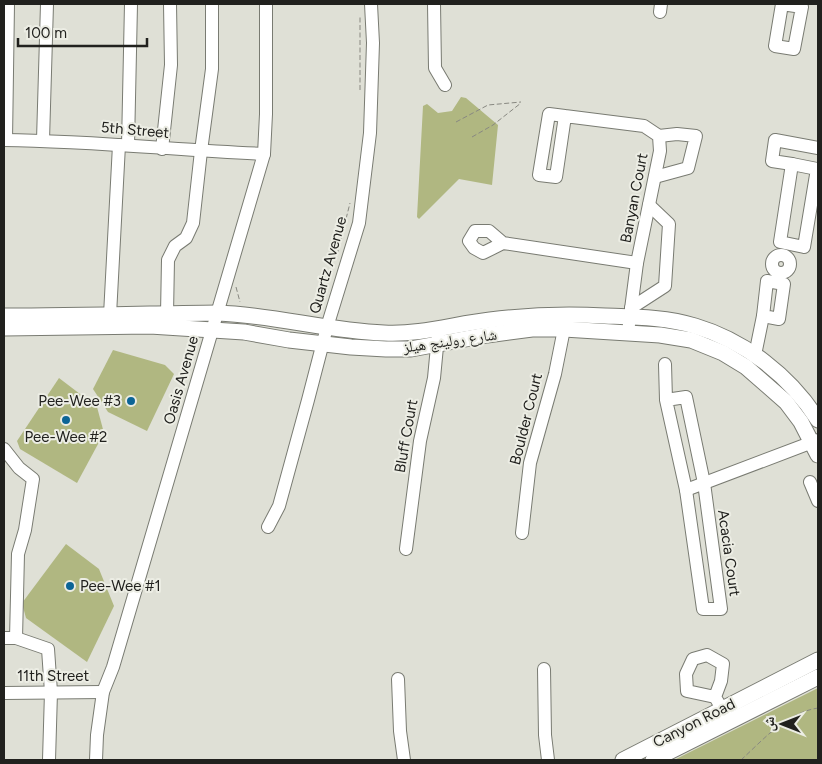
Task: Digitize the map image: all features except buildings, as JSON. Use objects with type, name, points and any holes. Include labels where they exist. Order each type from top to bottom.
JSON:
[{"type":"main road","name":"شارع رولينج هيلز","points":[[4,316],[217,313],[257,316],[353,332],[387,334],[439,329],[532,315],[628,332],[691,340],[722,353],[746,367],[771,387],[786,402],[816,446]]},
{"type":"main road","name":"شارع رولينج هيلز","points":[[4,328],[150,326],[244,332],[289,340],[386,349],[411,348],[514,332],[564,321],[630,313],[695,326],[728,339],[755,355],[778,373],[796,390],[818,420]]},
{"type":"main road","name":"Canyon Road","points":[[623,760],[818,660]]},
{"type":"main road","name":"Canyon Road","points":[[653,760],[722,709],[818,677]]},
{"type":"street","points":[[5,140],[8,4]]},
{"type":"street","points":[[43,140],[47,4]]},
{"type":"street","points":[[110,315],[124,145],[131,4]]},
{"type":"street","points":[[162,148],[171,65],[170,4]]},
{"type":"street","points":[[167,314],[168,260],[175,246],[186,238],[193,223],[212,69],[212,4]]},
{"type":"street","name":"Oasis Avenue","points":[[96,760],[97,735],[103,692],[113,667],[264,154],[266,4]]},
{"type":"street","name":"Quartz Avenue","points":[[268,527],[279,506],[326,327],[359,223],[370,133],[373,43],[371,4]]},
{"type":"street","points":[[434,4],[435,68],[445,84]]},
{"type":"street","name":"Banyan Court","points":[[566,116],[644,126],[659,136],[660,151],[638,263],[628,332]]},
{"type":"street","points":[[655,177],[688,168],[696,136],[677,134],[659,136]]},
{"type":"street","name":"5th Street","points":[[5,140],[43,140],[264,154]]},
{"type":"street","points":[[786,250],[804,246],[818,169],[772,161],[775,140],[818,148]]},
{"type":"street","points":[[755,355],[763,316],[779,319],[784,284],[777,278],[790,268],[786,250],[780,242],[792,164]]},
{"type":"street","points":[[630,313],[665,286],[669,224],[649,205]]},
{"type":"street","points":[[503,243],[638,263]]},
{"type":"street","name":"Boulder Court","points":[[522,533],[530,463],[554,374],[564,321]]},
{"type":"street","name":"Bluff Court","points":[[406,550],[420,441],[434,378],[439,329]]},
{"type":"street","name":"Acacia Court","points":[[665,364],[666,400],[686,490],[703,609],[721,609],[704,483],[686,397],[666,400]]},
{"type":"street","points":[[671,429],[692,425]]},
{"type":"street","points":[[686,490],[816,446]]},
{"type":"street","points":[[4,449],[19,468],[33,479],[25,530],[18,554],[10,638],[48,649],[51,692],[49,760]]},
{"type":"street","points":[[810,482],[818,501]]},
{"type":"street","points":[[544,669],[545,735],[548,760]]},
{"type":"street","points":[[398,679],[400,731],[404,760]]},
{"type":"street","name":"11th Street","points":[[4,693],[103,692]]},
{"type":"path","points":[[360,14],[360,91]]},
{"type":"path","points":[[456,122],[488,105],[521,102],[493,125],[472,136]]},
{"type":"path","points":[[337,257],[350,203]]},
{"type":"path","points":[[236,287],[240,302],[246,304]]},
{"type":"path","points":[[742,760],[783,722],[804,710],[818,708]]},
{"type":"green space","points":[[461,97],[466,98],[498,125],[492,185],[459,179],[419,219],[417,217],[423,106],[427,104],[438,113],[452,111]]},
{"type":"green space","name":"Pee-Wee #3","points":[[113,350],[165,365],[174,374],[147,431],[108,412],[93,389]]},
{"type":"green space","name":"Pee-Wee #2","points":[[59,378],[97,407],[104,433],[77,483],[20,449],[17,441]]},
{"type":"green space","name":"Pee-Wee #1","points":[[66,544],[99,569],[114,606],[87,662],[26,618],[22,603]]},
{"type":"green space","points":[[818,688],[818,760],[674,760]]},
{"type":"place","name":"Pee-Wee #3","points":[[131,401]]},
{"type":"place","name":"Pee-Wee #2","points":[[66,420]]},
{"type":"place","name":"Pee-Wee #1","points":[[70,586]]}]
